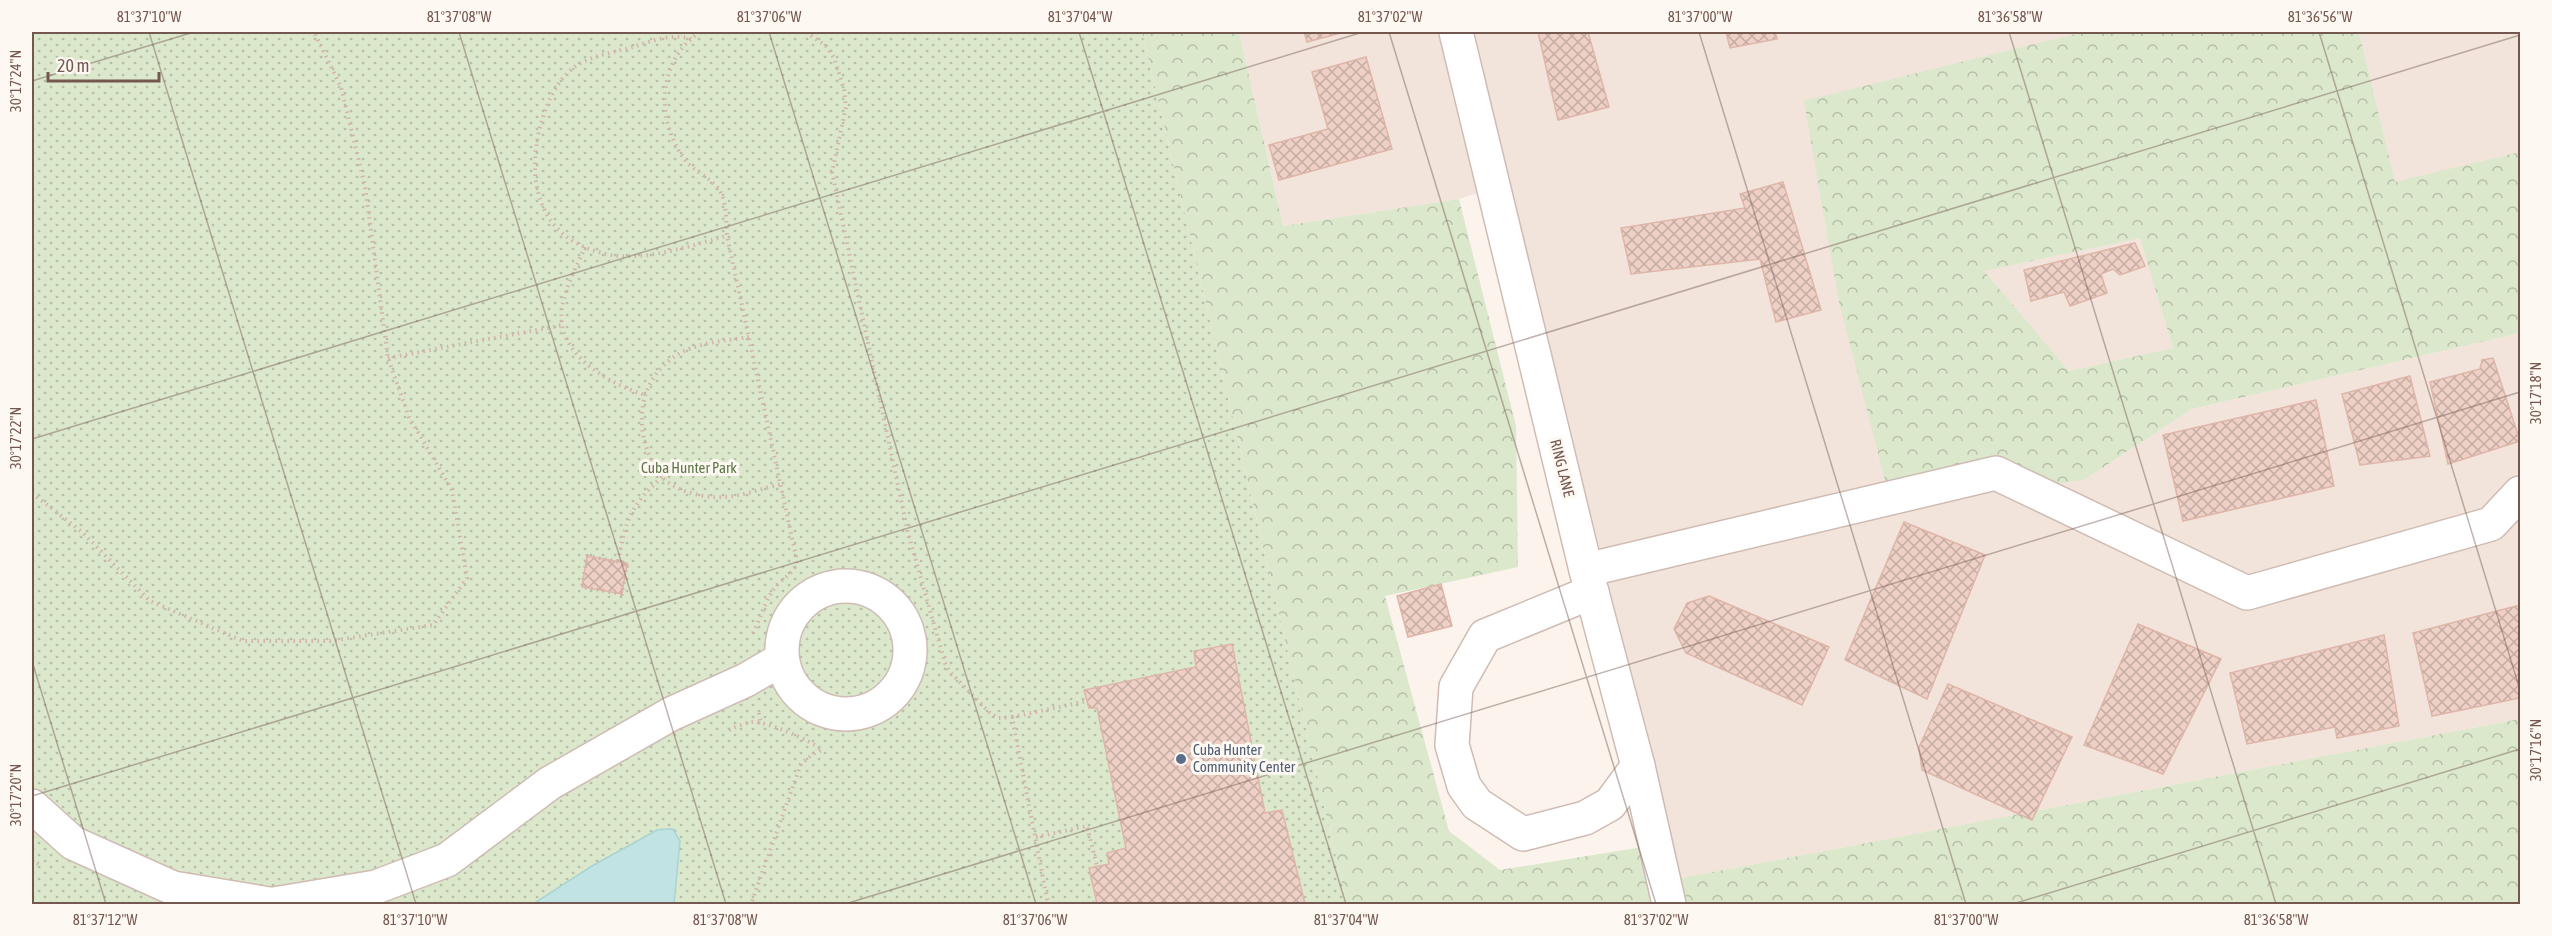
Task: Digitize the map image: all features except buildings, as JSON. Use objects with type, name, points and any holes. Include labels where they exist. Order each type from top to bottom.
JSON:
[{"type":"street","name":"RING LANE","points":[[1456,32],[1589,581],[1638,766],[1670,904]]},
{"type":"street","points":[[1638,766],[1610,804],[1585,819],[1523,834],[1477,804],[1464,786],[1452,745],[1456,687],[1485,636],[1589,581],[1996,473],[2247,593],[2491,524],[2520,493]]},
{"type":"street","points":[[274,904],[376,887],[447,860],[550,783],[671,714],[746,680],[782,659]]},
{"type":"street","points":[[32,806],[72,843],[173,888],[269,904]]},
{"type":"path","points":[[32,493],[82,532],[150,601],[243,641],[330,641],[433,625],[467,578],[452,490],[409,417],[387,358],[365,186],[341,87],[314,32]]},
{"type":"path","points":[[700,32],[691,39],[672,63],[666,81],[664,98],[666,113],[670,129],[685,159],[720,192],[797,561],[795,568],[776,586],[754,631],[738,654],[757,706],[760,724]]},
{"type":"path","points":[[806,32],[826,46],[834,58],[844,89],[846,107],[831,164],[832,172],[908,533],[938,643],[950,672],[998,718],[1087,701]]},
{"type":"path","points":[[691,39],[674,36],[582,63],[565,76],[543,112],[536,148],[535,182],[543,207],[557,229],[585,247],[612,255],[635,256],[682,248],[728,236]]},
{"type":"path","points":[[585,247],[561,310],[562,325],[567,338],[582,360],[603,376],[625,388],[645,395]]},
{"type":"path","points":[[387,358],[562,325]]},
{"type":"path","points":[[749,337],[703,345],[675,356],[656,373],[645,395],[640,423],[641,434],[650,458],[662,477],[690,493],[716,498],[781,484]]},
{"type":"path","points":[[618,561],[630,514],[641,497],[662,477]]},
{"type":"path","points":[[587,556],[618,561],[627,563],[622,594],[582,587],[587,556]]},
{"type":"path","points":[[1012,717],[1048,904]]},
{"type":"path","points":[[724,731],[752,722],[801,737],[822,750],[801,764],[751,904]]},
{"type":"path","points":[[1036,837],[1088,826],[1097,866]]},
{"type":"path","points":[[1087,904],[1096,902]]},
{"type":"shaded area","points":[[1239,32],[1438,32],[1478,193],[1459,199],[1283,226]]},
{"type":"shaded area","points":[[1473,32],[2083,32],[1804,102],[2084,480],[2192,409],[2520,333],[2520,719],[1671,880],[1638,706]]},
{"type":"shaded area","points":[[2359,32],[2520,32],[2520,152],[2395,183]]},
{"type":"shaded area","points":[[2140,237],[2173,348],[2069,371],[1983,271]]},
{"type":"green space","name":"Cuba Hunter Park","points":[[32,32],[1142,32],[1347,904],[32,904]]},
{"type":"green space","points":[[1142,32],[1239,32],[1283,226],[1459,199],[1516,426],[1518,567],[1385,596],[1449,831],[1500,870],[1643,847],[1659,904],[1347,904]]},
{"type":"green space","points":[[2083,32],[2359,32],[2395,182],[2520,152],[2520,333],[2192,409],[2084,480],[1891,503],[1839,302],[1804,101]],"holes":[[[2140,238],[2173,348],[2069,371],[1984,271]]]},
{"type":"green space","points":[[2520,719],[2520,904],[1676,904],[1671,880]]},
{"type":"water","points":[[673,829],[680,841],[674,904],[533,904],[592,866],[657,830]]},
{"type":"place","name":"Cuba Hunter Community Center","points":[[1181,759]]}]
